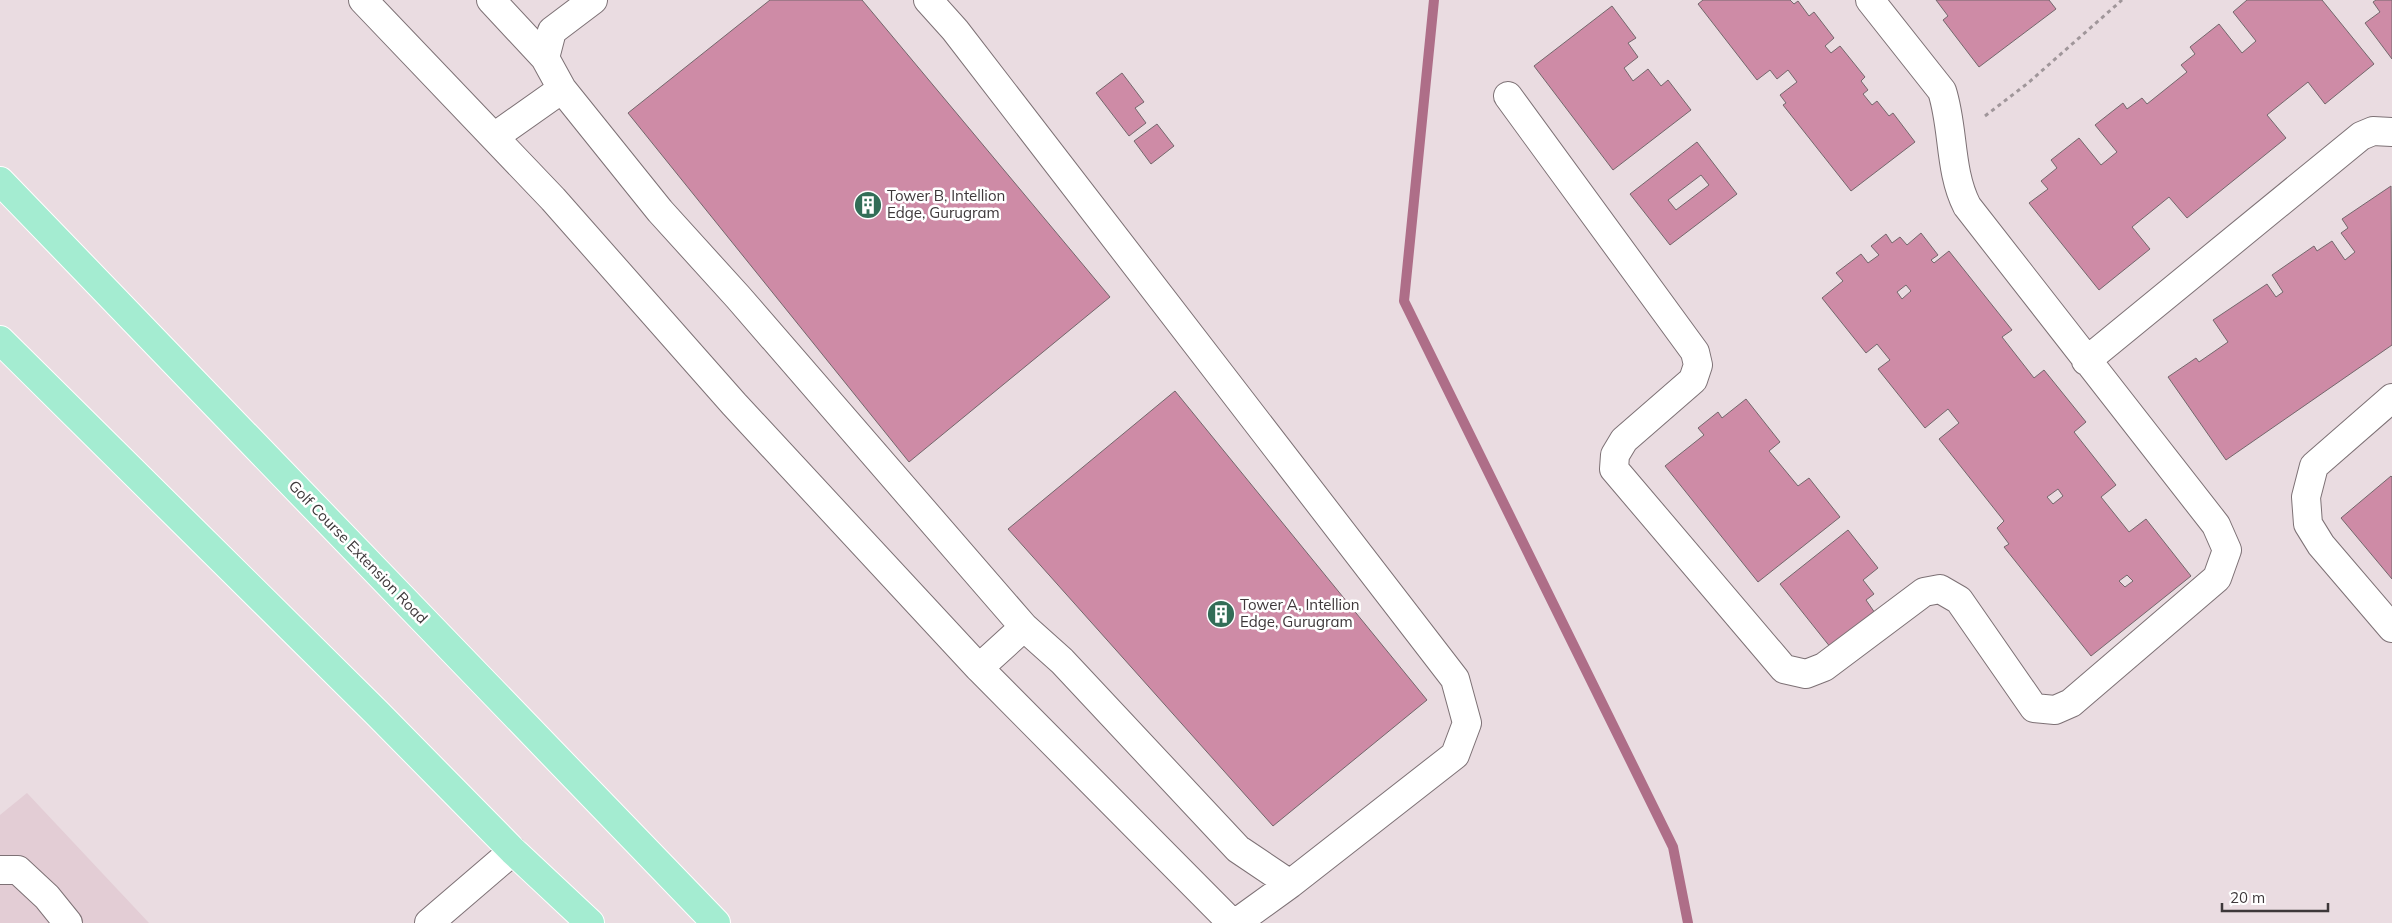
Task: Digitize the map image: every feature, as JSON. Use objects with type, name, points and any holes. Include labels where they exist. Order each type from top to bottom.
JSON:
[{"type":"main road","name":"Golf Course Extension Road","points":[[0,181],[716,923]]},
{"type":"main road","points":[[0,340],[369,705],[513,851],[590,923]]},
{"type":"street","points":[[364,0],[553,198],[734,404],[979,668],[1232,923]]},
{"type":"street","points":[[491,0],[545,58],[562,89],[660,211],[738,297],[1024,627],[1062,661],[1238,849],[1290,884]]},
{"type":"street","points":[[545,58],[552,30],[593,0]]},
{"type":"street","points":[[928,0],[955,30],[1455,679],[1467,723],[1455,755],[1290,884],[1236,923]]},
{"type":"street","points":[[1508,96],[1695,352],[1698,366],[1693,380],[1624,440],[1615,455],[1614,468],[1784,669],[1806,674],[1824,667],[1924,592],[1940,589],[1959,600],[2034,708],[2055,710],[2071,703],[2218,578],[2227,550],[2216,526],[1967,206],[1960,192],[1947,106],[1942,91],[1870,0]]},
{"type":"street","points":[[494,137],[562,89]]},
{"type":"street","points":[[2086,361],[2362,136],[2373,131],[2392,132]]},
{"type":"street","points":[[2392,398],[2314,466],[2306,497],[2308,524],[2321,545],[2392,628]]},
{"type":"street","points":[[979,668],[1024,627]]},
{"type":"street","points":[[429,923],[513,851]]},
{"type":"street","points":[[0,870],[18,870],[47,897],[68,923]]},
{"type":"path","points":[[1985,116],[2028,83],[2119,1]]},
{"type":"shaded area","points":[[27,793],[149,923],[0,923],[0,815]]},
{"type":"building","name":"Tower B, Intellion Edge, Gurugram","points":[[770,0],[862,0],[1110,297],[909,462],[628,113]]},
{"type":"building","points":[[1703,0],[1790,0],[1794,4],[1798,1],[1809,16],[1814,12],[1834,38],[1825,46],[1831,53],[1840,46],[1865,77],[1861,81],[1868,90],[1863,94],[1872,105],[1877,101],[1889,116],[1893,113],[1915,142],[1851,191],[1783,105],[1786,103],[1780,95],[1797,82],[1788,70],[1777,79],[1770,70],[1757,80],[1698,4]]},
{"type":"building","points":[[1936,0],[2049,0],[2056,9],[1979,67],[1943,20],[1948,16]]},
{"type":"building","points":[[2247,0],[2322,0],[2374,64],[2325,104],[2308,82],[2267,115],[2286,138],[2187,218],[2169,197],[2132,227],[2150,249],[2099,290],[2029,203],[2048,189],[2041,181],[2057,168],[2051,160],[2079,138],[2101,165],[2117,152],[2095,125],[2123,103],[2127,109],[2142,98],[2147,104],[2187,72],[2181,65],[2195,54],[2190,47],[2219,24],[2242,53],[2256,41],[2233,12]]},
{"type":"building","points":[[2376,0],[2392,0],[2392,59],[2365,23],[2380,12],[2373,2]]},
{"type":"building","points":[[1612,6],[1636,38],[1628,43],[1638,57],[1624,68],[1633,81],[1648,69],[1661,86],[1668,80],[1691,110],[1613,170],[1534,66]]},
{"type":"building","points":[[1122,73],[1144,102],[1135,108],[1146,123],[1129,136],[1096,93]]},
{"type":"building","points":[[1157,124],[1174,146],[1151,164],[1134,141]]},
{"type":"building","points":[[1697,142],[1737,194],[1670,245],[1630,194]],"holes":[[[1701,175],[1709,185],[1676,210],[1668,200]]]},
{"type":"building","points":[[2391,186],[2392,345],[2226,460],[2168,377],[2196,358],[2199,362],[2228,342],[2213,320],[2267,284],[2276,297],[2283,292],[2272,275],[2314,246],[2317,251],[2332,241],[2345,260],[2355,252],[2341,233],[2348,228],[2342,219]]},
{"type":"building","points":[[1921,233],[1938,255],[1931,260],[1934,263],[1949,251],[2012,330],[2002,337],[2034,378],[2044,370],[2086,422],[2074,432],[2116,485],[2101,497],[2129,532],[2146,519],[2191,576],[2091,656],[2004,547],[2009,544],[1997,528],[2004,521],[1939,439],[1959,423],[1948,409],[1925,428],[1878,369],[1890,360],[1877,344],[1866,353],[1822,298],[1843,281],[1836,273],[1861,254],[1868,263],[1879,255],[1871,246],[1886,234],[1892,243],[1900,237],[1907,245]],"holes":[[[1906,285],[1911,291],[1902,299],[1897,292]],[[2058,489],[2063,496],[2053,504],[2047,497]],[[2127,575],[2133,581],[2125,587],[2119,581]]]},
{"type":"building","name":"Tower A, Intellion Edge, Gurugram","points":[[1175,391],[1427,700],[1273,826],[1008,529]]},
{"type":"building","points":[[1746,399],[1780,442],[1769,451],[1798,486],[1809,478],[1840,517],[1758,582],[1665,466],[1704,435],[1698,428],[1718,412],[1722,418]]},
{"type":"building","points":[[2392,477],[2392,579],[2341,518]]},
{"type":"building","points":[[1848,530],[1878,568],[1863,580],[1874,594],[1866,600],[1875,613],[1831,648],[1780,584]]},
{"type":"waterway","points":[[1434,0],[1404,301],[1673,847],[1688,923]]},
{"type":"place","name":"Tower B, Intellion Edge, Gurugram","points":[[868,205]]},
{"type":"place","name":"Tower A, Intellion Edge, Gurugram","points":[[1221,614]]}]
